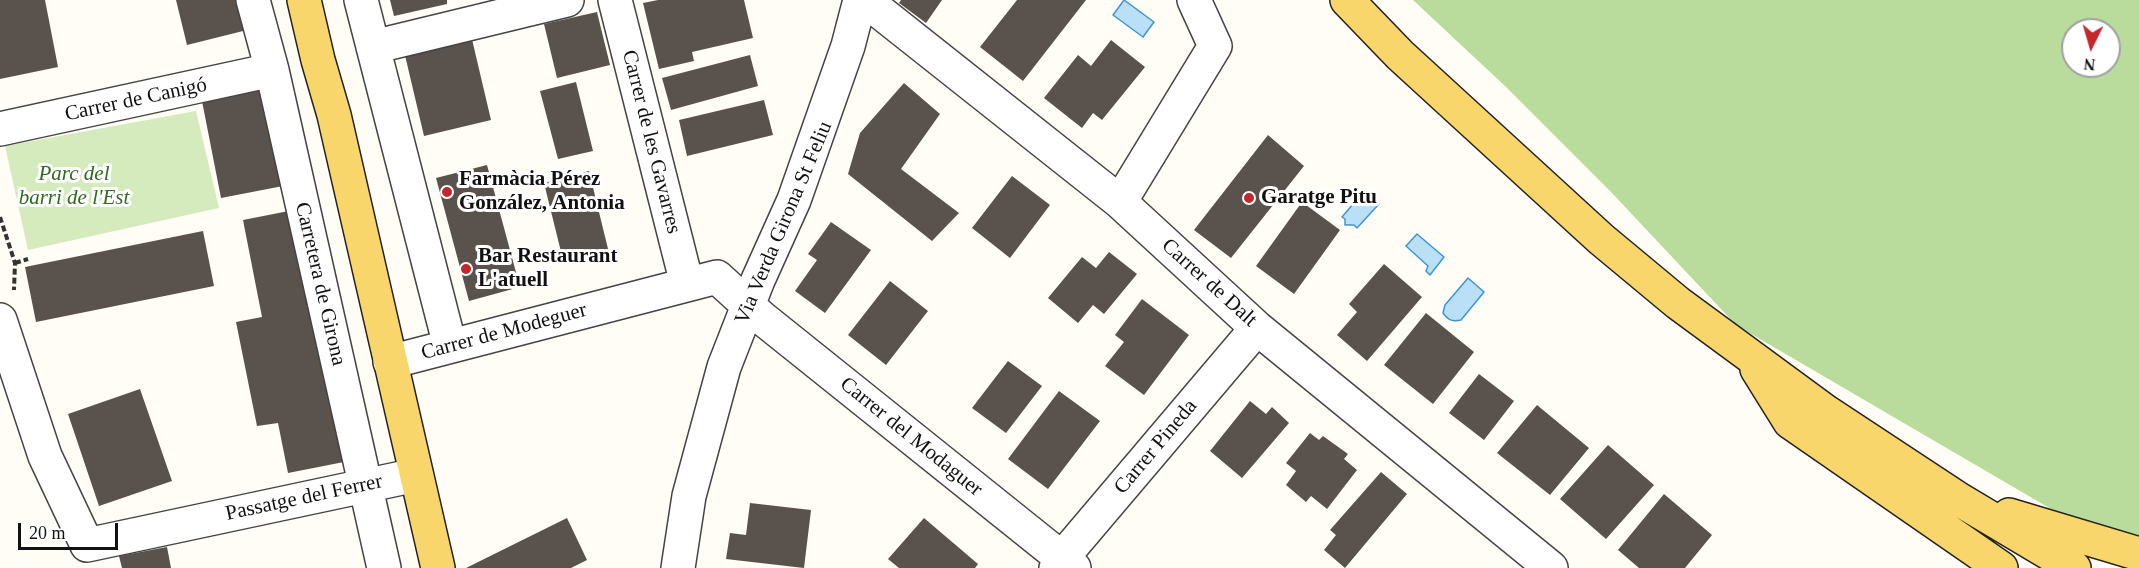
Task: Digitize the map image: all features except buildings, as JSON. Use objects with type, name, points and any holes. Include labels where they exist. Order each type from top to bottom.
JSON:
[{"type":"main road","points":[[304,0],[334,114],[438,568]]},
{"type":"main road","points":[[1347,0],[1400,55],[1601,239],[1678,303],[1825,411],[1960,500],[2074,568]]},
{"type":"main road","points":[[1748,354],[1790,422],[2001,568]]},
{"type":"main road","points":[[1960,500],[2139,554]]},
{"type":"street","name":"Carretera de Girona","points":[[253,0],[272,70],[384,568]]},
{"type":"street","points":[[361,0],[450,346]]},
{"type":"street","points":[[373,47],[567,0]]},
{"type":"street","name":"Carrer de les Gavarres","points":[[615,0],[687,284]]},
{"type":"street","points":[[678,568],[688,496],[724,367],[748,305],[794,200],[848,46],[860,0]]},
{"type":"street","name":"Carrer de Dalt","points":[[865,0],[1120,202],[1257,328],[1551,568]]},
{"type":"street","points":[[1120,202],[1215,46],[1194,0]]},
{"type":"street","name":"Carrer de Canigó","points":[[0,129],[272,70]]},
{"type":"street","name":"Carrer de Modeguer","points":[[390,362],[717,277],[748,305]]},
{"type":"street","name":"Carrer del Modaguer","points":[[748,305],[1064,565]]},
{"type":"street","name":"Passatge del Ferrer","points":[[4,308],[45,456],[87,544],[416,475]]},
{"type":"street","name":"Carrer Pineda","points":[[1064,565],[1257,328]]},
{"type":"path","points":[[0,217],[15,263],[15,289],[4,308]]},
{"type":"path","points":[[15,263],[28,259]]},
{"type":"green space","points":[[1413,0],[2139,0],[2139,540],[2063,516],[1736,325],[1612,193],[1505,86]]},
{"type":"green space","name":"Parc del barri de l'Est","points":[[196,111],[219,208],[28,250],[5,146]]},
{"type":"water","points":[[1124,0],[1154,22],[1143,37],[1113,15]]},
{"type":"water","points":[[1364,191],[1379,204],[1357,228],[1354,225],[1345,225],[1345,219],[1342,217]]},
{"type":"water","points":[[1417,234],[1444,257],[1430,275],[1426,271],[1428,266],[1406,246]]},
{"type":"water","points":[[1468,278],[1484,292],[1461,320],[1450,320],[1443,313],[1445,305]]},
{"type":"place","name":"Farmàcia Pérez González, Antonia","points":[[447,192]]},
{"type":"place","name":"Garatge Pitu","points":[[1249,198]]},
{"type":"place","name":"Bar Restaurant L'atuell","points":[[466,269]]}]
